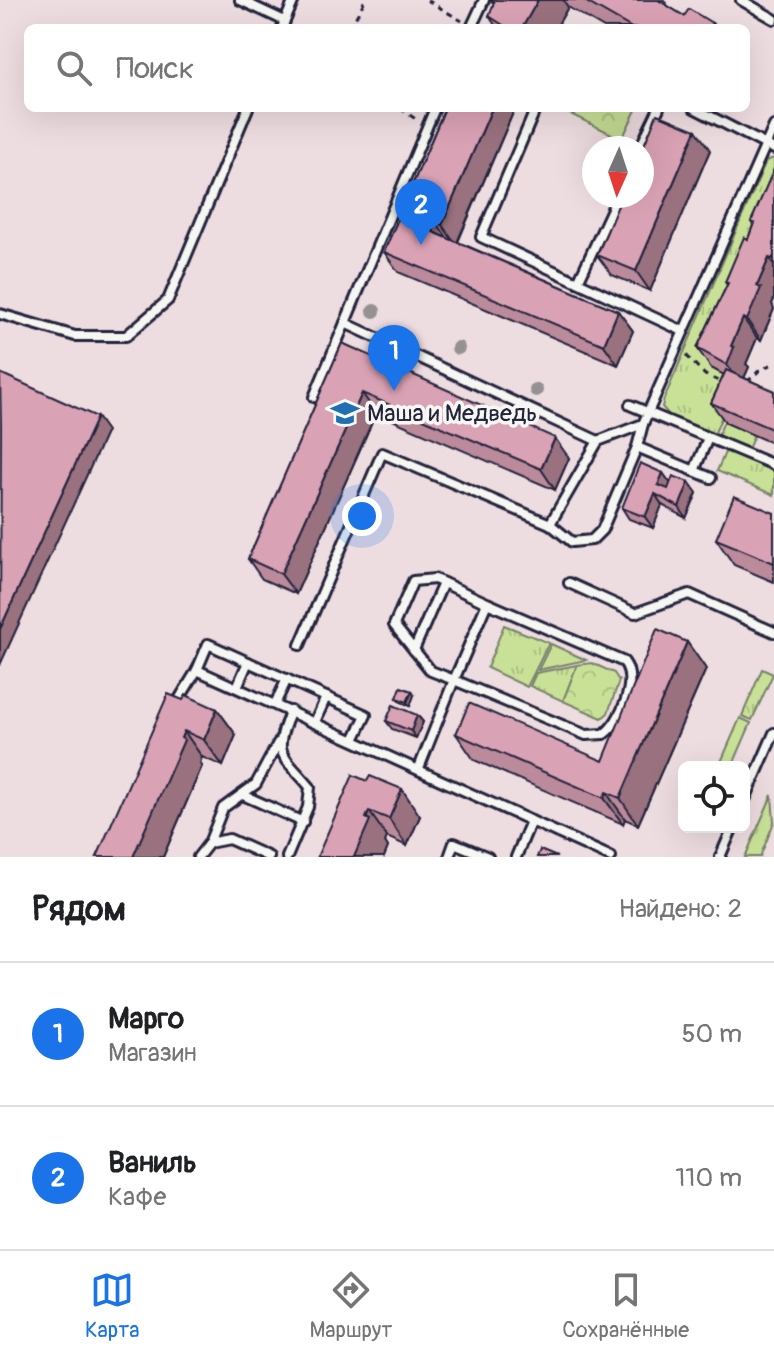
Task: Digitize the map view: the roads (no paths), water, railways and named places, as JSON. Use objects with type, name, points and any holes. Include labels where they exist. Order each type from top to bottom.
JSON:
[{"type":"lane","points":[[240,0],[284,24],[294,0]]},
{"type":"lane","points":[[473,24],[484,0]]},
{"type":"lane","points":[[741,0],[774,19]]},
{"type":"lane","points":[[0,314],[75,336],[126,336],[168,300],[246,112]]},
{"type":"lane","points":[[314,397],[433,112]]},
{"type":"lane","points":[[534,112],[481,237],[683,331]]},
{"type":"lane","points":[[646,136],[657,112]]},
{"type":"lane","points":[[702,112],[770,147]]},
{"type":"lane","points":[[300,645],[382,453],[550,524],[572,542],[592,540],[602,530],[683,331],[770,147],[774,126]]},
{"type":"lane","points":[[578,282],[612,208]]},
{"type":"lane","points":[[345,323],[598,441]]},
{"type":"lane","points":[[630,405],[774,465]]},
{"type":"lane","points":[[550,524],[598,441],[643,424]]},
{"type":"lane","points":[[694,471],[708,438]]},
{"type":"lane","points":[[637,447],[711,478]]},
{"type":"lane","points":[[435,579],[443,583],[624,662],[629,669],[630,685],[616,719],[604,734],[586,735],[431,671],[394,625],[413,581],[435,579]]},
{"type":"lane","points":[[414,650],[443,583]]},
{"type":"lane","points":[[569,583],[635,613],[689,594],[774,632]]},
{"type":"lane","points":[[419,768],[487,603]]},
{"type":"lane","points":[[170,717],[208,644],[366,715],[354,740]]},
{"type":"lane","points":[[237,687],[248,662]]},
{"type":"lane","points":[[197,670],[611,857]]},
{"type":"lane","points":[[275,704],[287,679]]},
{"type":"lane","points":[[315,722],[326,697]]},
{"type":"lane","points":[[198,857],[209,843],[223,808],[243,795],[265,771],[291,711]]},
{"type":"lane","points":[[750,788],[774,733]]},
{"type":"lane","points":[[278,743],[280,753],[310,787],[303,822],[287,857]]},
{"type":"lane","points":[[243,795],[303,822]]},
{"type":"lane","points":[[516,857],[531,821]]},
{"type":"lane","points":[[720,857],[730,833]]},
{"type":"lane","points":[[209,843],[229,839],[269,857]]},
{"type":"lane","points":[[449,857],[454,843],[488,857]]},
{"type":"place","name":"Ваниль","points":[[421,245]]},
{"type":"place","name":"Марго","points":[[394,391]]},
{"type":"place","name":"Маша и Медведь","points":[[345,413]]}]
